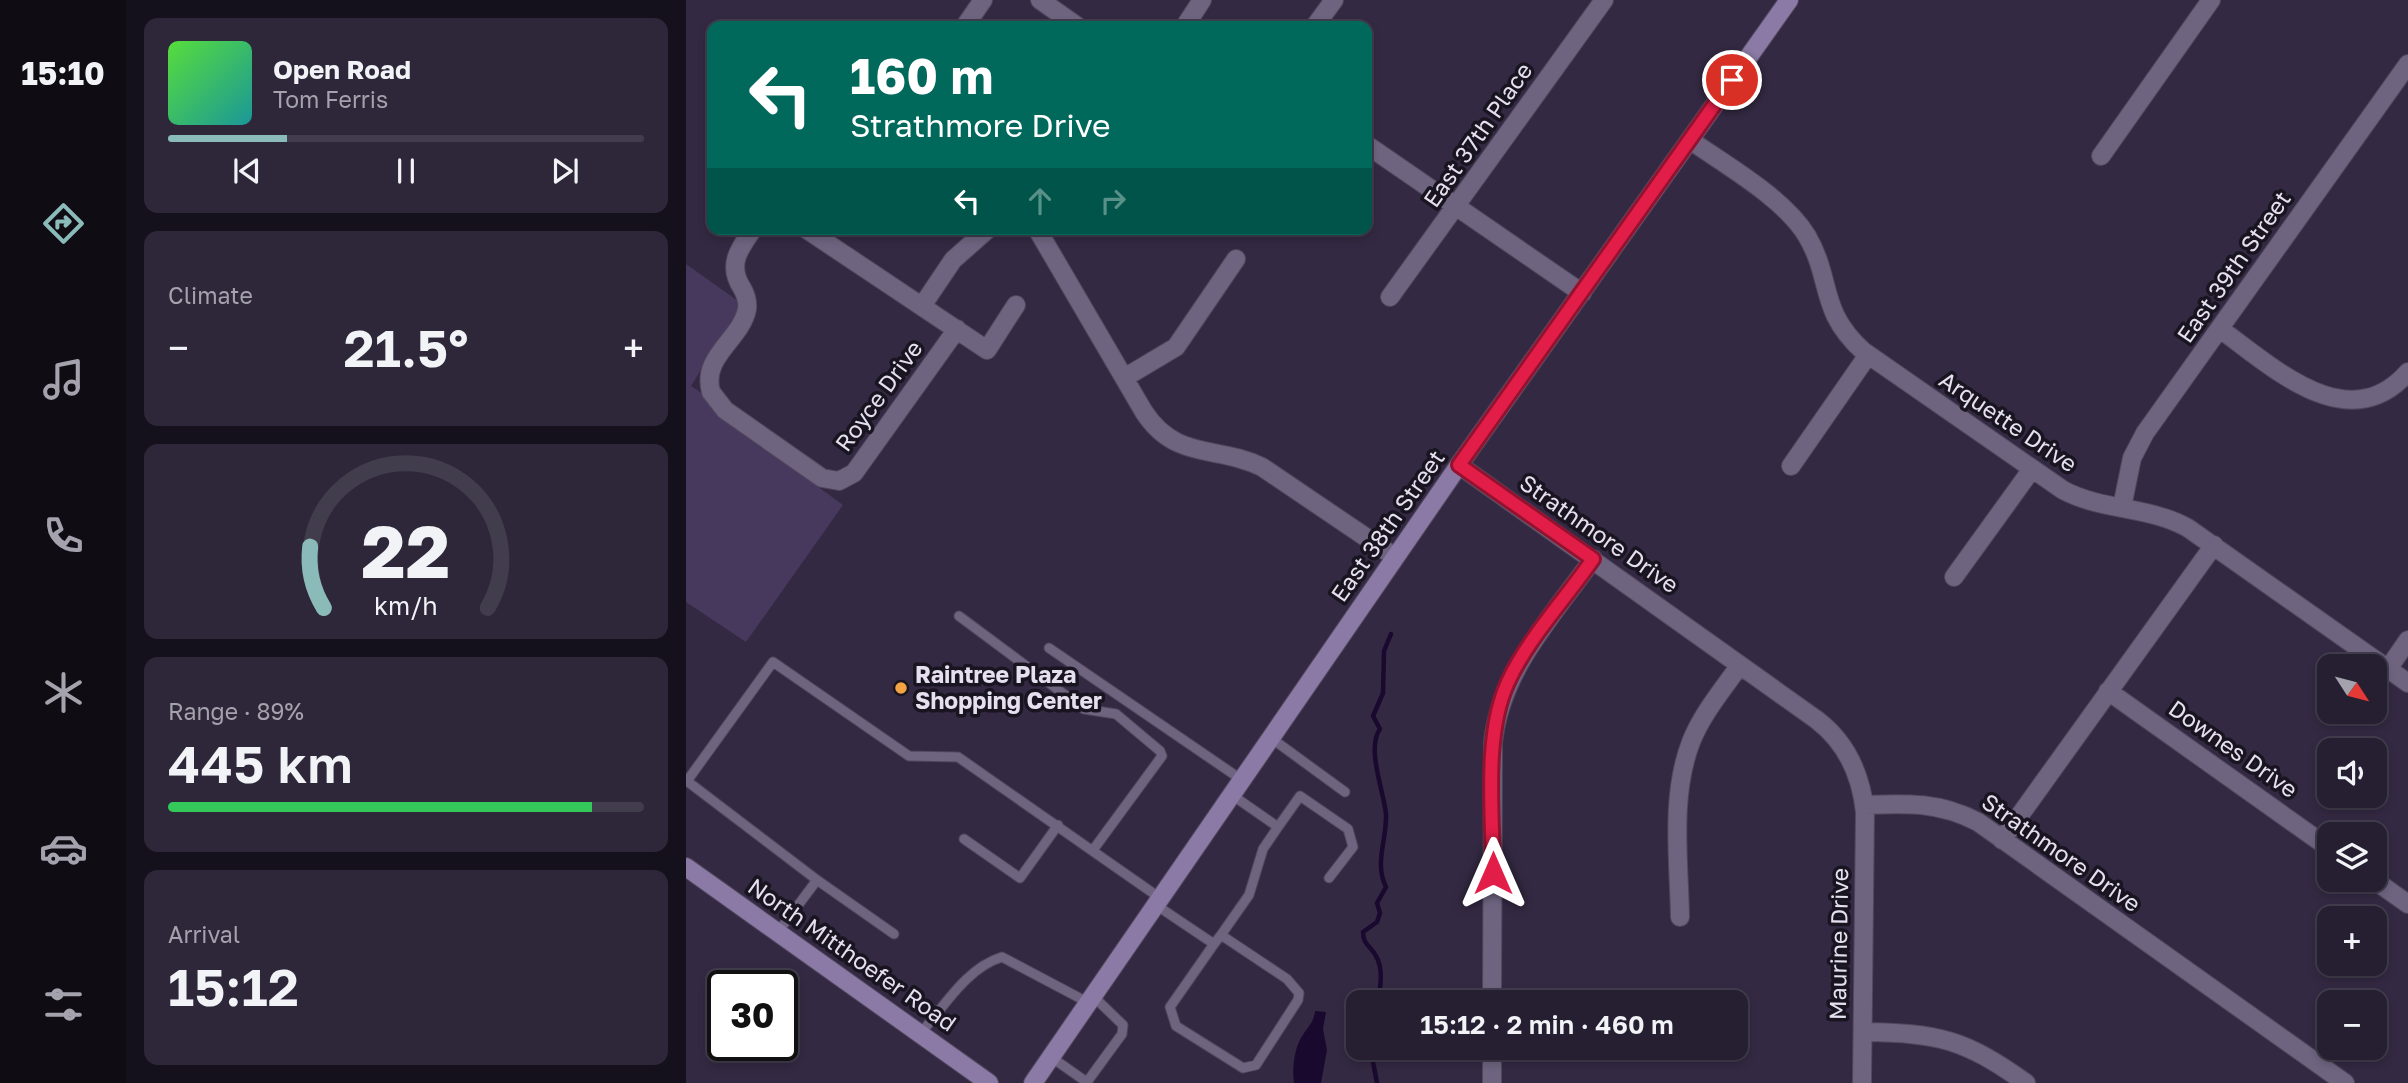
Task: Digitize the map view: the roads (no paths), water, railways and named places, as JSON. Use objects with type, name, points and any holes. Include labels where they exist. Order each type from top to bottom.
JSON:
[{"type":"main road","name":"East 38th Street","points":[[1033,1083],[1459,465],[1788,0]]},
{"type":"main road","name":"North Mitthoefer Road","points":[[686,867],[989,1083]]},
{"type":"street","points":[[968,21],[983,0]]},
{"type":"street","points":[[1040,0],[1070,21]]},
{"type":"street","points":[[1188,21],[1202,0]]},
{"type":"street","points":[[1319,21],[1334,0]]},
{"type":"street","name":"East 37th Place","points":[[1391,297],[1604,0]]},
{"type":"street","points":[[2101,156],[2211,0]]},
{"type":"street","name":"East 39th Street","points":[[2122,507],[2138,445],[2408,64]]},
{"type":"street","name":"Arquette Drive","points":[[1690,140],[1781,206],[1796,221],[1815,252],[1827,301],[1836,320],[1848,337],[1868,355],[2032,469],[2077,497],[2171,519],[2214,545],[2408,683]]},
{"type":"street","points":[[1372,149],[1582,293]]},
{"type":"street","name":"Royce Drive","points":[[748,235],[738,249],[734,262],[736,277],[747,297],[747,309],[712,365],[711,392],[725,410],[822,478],[839,481],[854,473],[957,329]]},
{"type":"street","points":[[815,235],[987,350],[1016,305]]},
{"type":"street","points":[[922,306],[953,260],[981,235]]},
{"type":"street","points":[[1041,235],[1148,418],[1172,441],[1192,450],[1237,458],[1262,467],[1395,557]]},
{"type":"street","points":[[1124,378],[1176,347],[1236,259]]},
{"type":"street","points":[[2220,329],[2302,387],[2333,399],[2359,399],[2379,393],[2408,372]]},
{"type":"street","points":[[1791,466],[1868,355]]},
{"type":"street","name":"Strathmore Drive","points":[[1459,465],[1832,733],[1852,760],[1860,779],[1865,805],[1935,805],[1974,820],[2345,1083]]},
{"type":"street","points":[[1954,577],[2032,469]]},
{"type":"street","points":[[2002,839],[2214,545]]},
{"type":"street","points":[[1492,990],[1493,743],[1496,717],[1512,673],[1593,559]]},
{"type":"street","points":[[2388,669],[2408,640]]},
{"type":"street","points":[[1680,917],[1678,800],[1683,766],[1704,716],[1740,665]]},
{"type":"street","name":"Downes Drive","points":[[2108,691],[2317,839]]},
{"type":"street","name":"Maurine Drive","points":[[1862,1083],[1865,805]]},
{"type":"street","points":[[2387,889],[2408,904]]},
{"type":"street","points":[[1863,1032],[1920,1033],[1954,1040],[1985,1054],[2026,1083]]},
{"type":"street","points":[[1492,1060],[1492,1083]]},
{"type":"lane","points":[[959,616],[1084,709],[1116,714],[1155,744],[1160,751],[1162,756],[1093,850]]},
{"type":"lane","points":[[1049,648],[1237,788],[1278,827]]},
{"type":"lane","points":[[894,934],[817,880],[687,781],[773,662],[909,756],[958,757],[1093,850],[1214,944]]},
{"type":"lane","points":[[1271,738],[1345,792]]},
{"type":"lane","points":[[1221,935],[1287,979],[1298,993],[1298,1000],[1256,1065],[1249,1068],[1243,1068],[1176,1026],[1170,1007],[1249,895],[1263,849],[1300,796],[1348,829],[1353,847],[1329,878]]},
{"type":"lane","points":[[964,839],[1020,878],[1058,825]]},
{"type":"lane","points":[[778,932],[817,880]]},
{"type":"lane","points":[[920,1034],[971,975],[986,962],[1002,957],[1091,1000],[1123,1025],[1122,1034],[1088,1083],[1051,1057]]},
{"type":"waterway","points":[[1380,990],[1380,967],[1376,956],[1364,940],[1363,932],[1377,922],[1380,913],[1377,903],[1386,887],[1381,869],[1386,814],[1375,758],[1376,737],[1380,729],[1373,716],[1383,693],[1384,651],[1391,634]]},
{"type":"waterway","points":[[1373,1060],[1377,1083]]},
{"type":"place","name":"Raintree Plaza Shopping Center","points":[[901,688]]}]
